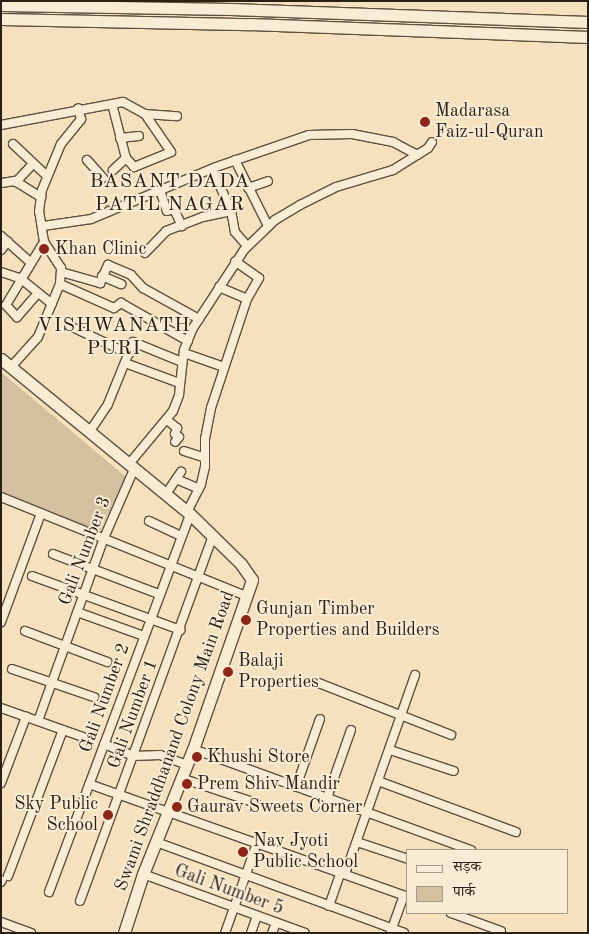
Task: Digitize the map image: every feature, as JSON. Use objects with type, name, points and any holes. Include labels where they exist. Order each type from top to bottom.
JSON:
[{"type":"main road","points":[[1,6],[251,10],[588,22]]},
{"type":"main road","points":[[1,18],[588,37]]},
{"type":"main road","points":[[1,359],[189,513],[212,536]]},
{"type":"main road","name":"Swami Shraddhanand Colony Main Road","points":[[124,933],[143,874],[193,749],[248,597],[252,580],[241,564],[212,536]]},
{"type":"street","points":[[1,125],[78,108],[123,102],[145,114],[177,116]]},
{"type":"street","points":[[112,104],[126,158],[134,167],[171,152],[145,114]]},
{"type":"street","points":[[11,367],[38,337],[60,284],[61,272],[56,258],[44,242],[43,226],[39,211],[46,175],[61,144],[81,119],[78,108]]},
{"type":"street","points":[[43,226],[92,219],[212,169],[288,140],[324,134],[387,141],[418,154]]},
{"type":"street","points":[[120,138],[139,136]]},
{"type":"street","name":"Gali Number 3","points":[[38,721],[132,466],[167,420],[177,400],[182,362],[188,341],[199,319],[235,261],[247,246],[268,226],[336,187],[394,170],[428,148],[432,142]]},
{"type":"street","points":[[13,144],[46,175]]},
{"type":"street","points":[[113,170],[126,158]]},
{"type":"street","points":[[88,160],[103,178]]},
{"type":"street","points":[[235,160],[268,226]]},
{"type":"street","points":[[16,182],[33,164]]},
{"type":"street","points":[[212,169],[231,211],[235,232],[247,246]]},
{"type":"street","points":[[248,188],[268,181]]},
{"type":"street","points":[[1,183],[16,182],[41,197]]},
{"type":"street","points":[[160,190],[167,211],[174,209],[182,226]]},
{"type":"street","points":[[145,253],[166,231],[203,217],[231,211]]},
{"type":"street","points":[[1,250],[5,238],[30,262]]},
{"type":"street","points":[[38,293],[17,317],[6,305],[20,278],[44,242]]},
{"type":"street","name":"Gali Number 2","points":[[49,892],[206,467],[204,458],[209,416],[247,299],[259,278],[235,261]]},
{"type":"street","points":[[61,272],[100,283],[108,265],[131,275],[143,288],[199,319]]},
{"type":"street","points":[[1,272],[20,278],[52,304]]},
{"type":"street","points":[[102,276],[121,284]]},
{"type":"street","points":[[60,284],[114,308],[121,302],[188,341]]},
{"type":"street","points":[[219,287],[247,299]]},
{"type":"street","points":[[72,328],[129,354]]},
{"type":"street","points":[[90,431],[108,404],[133,342],[182,362]]},
{"type":"street","points":[[184,353],[224,367]]},
{"type":"street","points":[[126,363],[179,383]]},
{"type":"street","points":[[167,420],[176,428],[175,434],[178,437],[175,442]]},
{"type":"street","points":[[184,451],[204,458]]},
{"type":"street","points":[[166,494],[178,476],[199,489]]},
{"type":"street","points":[[2,500],[41,513],[248,597]]},
{"type":"street","points":[[1,622],[41,513]]},
{"type":"street","points":[[148,521],[181,536]]},
{"type":"street","name":"Gali Number 1","points":[[80,901],[180,630],[212,536]]},
{"type":"street","points":[[53,554],[92,571],[159,594]]},
{"type":"street","points":[[32,576],[149,621],[180,630]]},
{"type":"street","points":[[77,612],[144,636]]},
{"type":"street","points":[[26,631],[107,662]]},
{"type":"street","points":[[12,669],[94,697]]},
{"type":"street","points":[[329,906],[368,813],[415,676]]},
{"type":"street","points":[[316,682],[451,735]]},
{"type":"street","points":[[1,708],[83,737]]},
{"type":"street","points":[[1,783],[26,717]]},
{"type":"street","points":[[296,787],[320,718]]},
{"type":"street","points":[[4,879],[63,730]]},
{"type":"street","points":[[327,798],[351,730]]},
{"type":"street","points":[[104,744],[134,756],[160,755],[186,764]]},
{"type":"street","points":[[193,749],[468,849]]},
{"type":"street","points":[[390,750],[454,771]]},
{"type":"street","points":[[181,778],[256,803]]},
{"type":"street","points":[[378,781],[516,832]]},
{"type":"street","points":[[89,784],[406,896],[391,930]]},
{"type":"street","points":[[156,842],[391,930],[404,933]]},
{"type":"street","points":[[357,842],[406,858]]},
{"type":"street","points":[[225,933],[257,843]]},
{"type":"street","name":"Gali Number 5","points":[[143,874],[302,932]]},
{"type":"street","points":[[454,914],[501,931]]},
{"type":"street","points":[[251,933],[257,916]]},
{"type":"street","points":[[1,922],[30,933]]},
{"type":"street","points":[[272,933],[276,923]]},
{"type":"green space","points":[[1,372],[126,477],[99,533],[1,493]]},
{"type":"waterway","points":[[104,200],[109,211]]},
{"type":"place","name":"Madarasa Faiz-ul-Quran","points":[[425,122]]},
{"type":"place","name":"Khan Clinic","points":[[44,249]]},
{"type":"place","name":"Gunjan Timber Properties and Builders","points":[[246,620]]},
{"type":"place","name":"Balaji Properties","points":[[228,672]]},
{"type":"place","name":"Khushi Store","points":[[197,757]]},
{"type":"place","name":"Prem Shiv Mandir","points":[[187,784]]},
{"type":"place","name":"Gaurav Sweets Corner","points":[[177,807]]},
{"type":"place","name":"Sky Public School","points":[[108,815]]},
{"type":"place","name":"Nav Jyoti Public School","points":[[243,852]]},
{"type":"district","name":"BASANT DADA PATIL NAGAR","points":[[170,194]]},
{"type":"district","name":"VISHWANATH PURI","points":[[114,338]]}]
